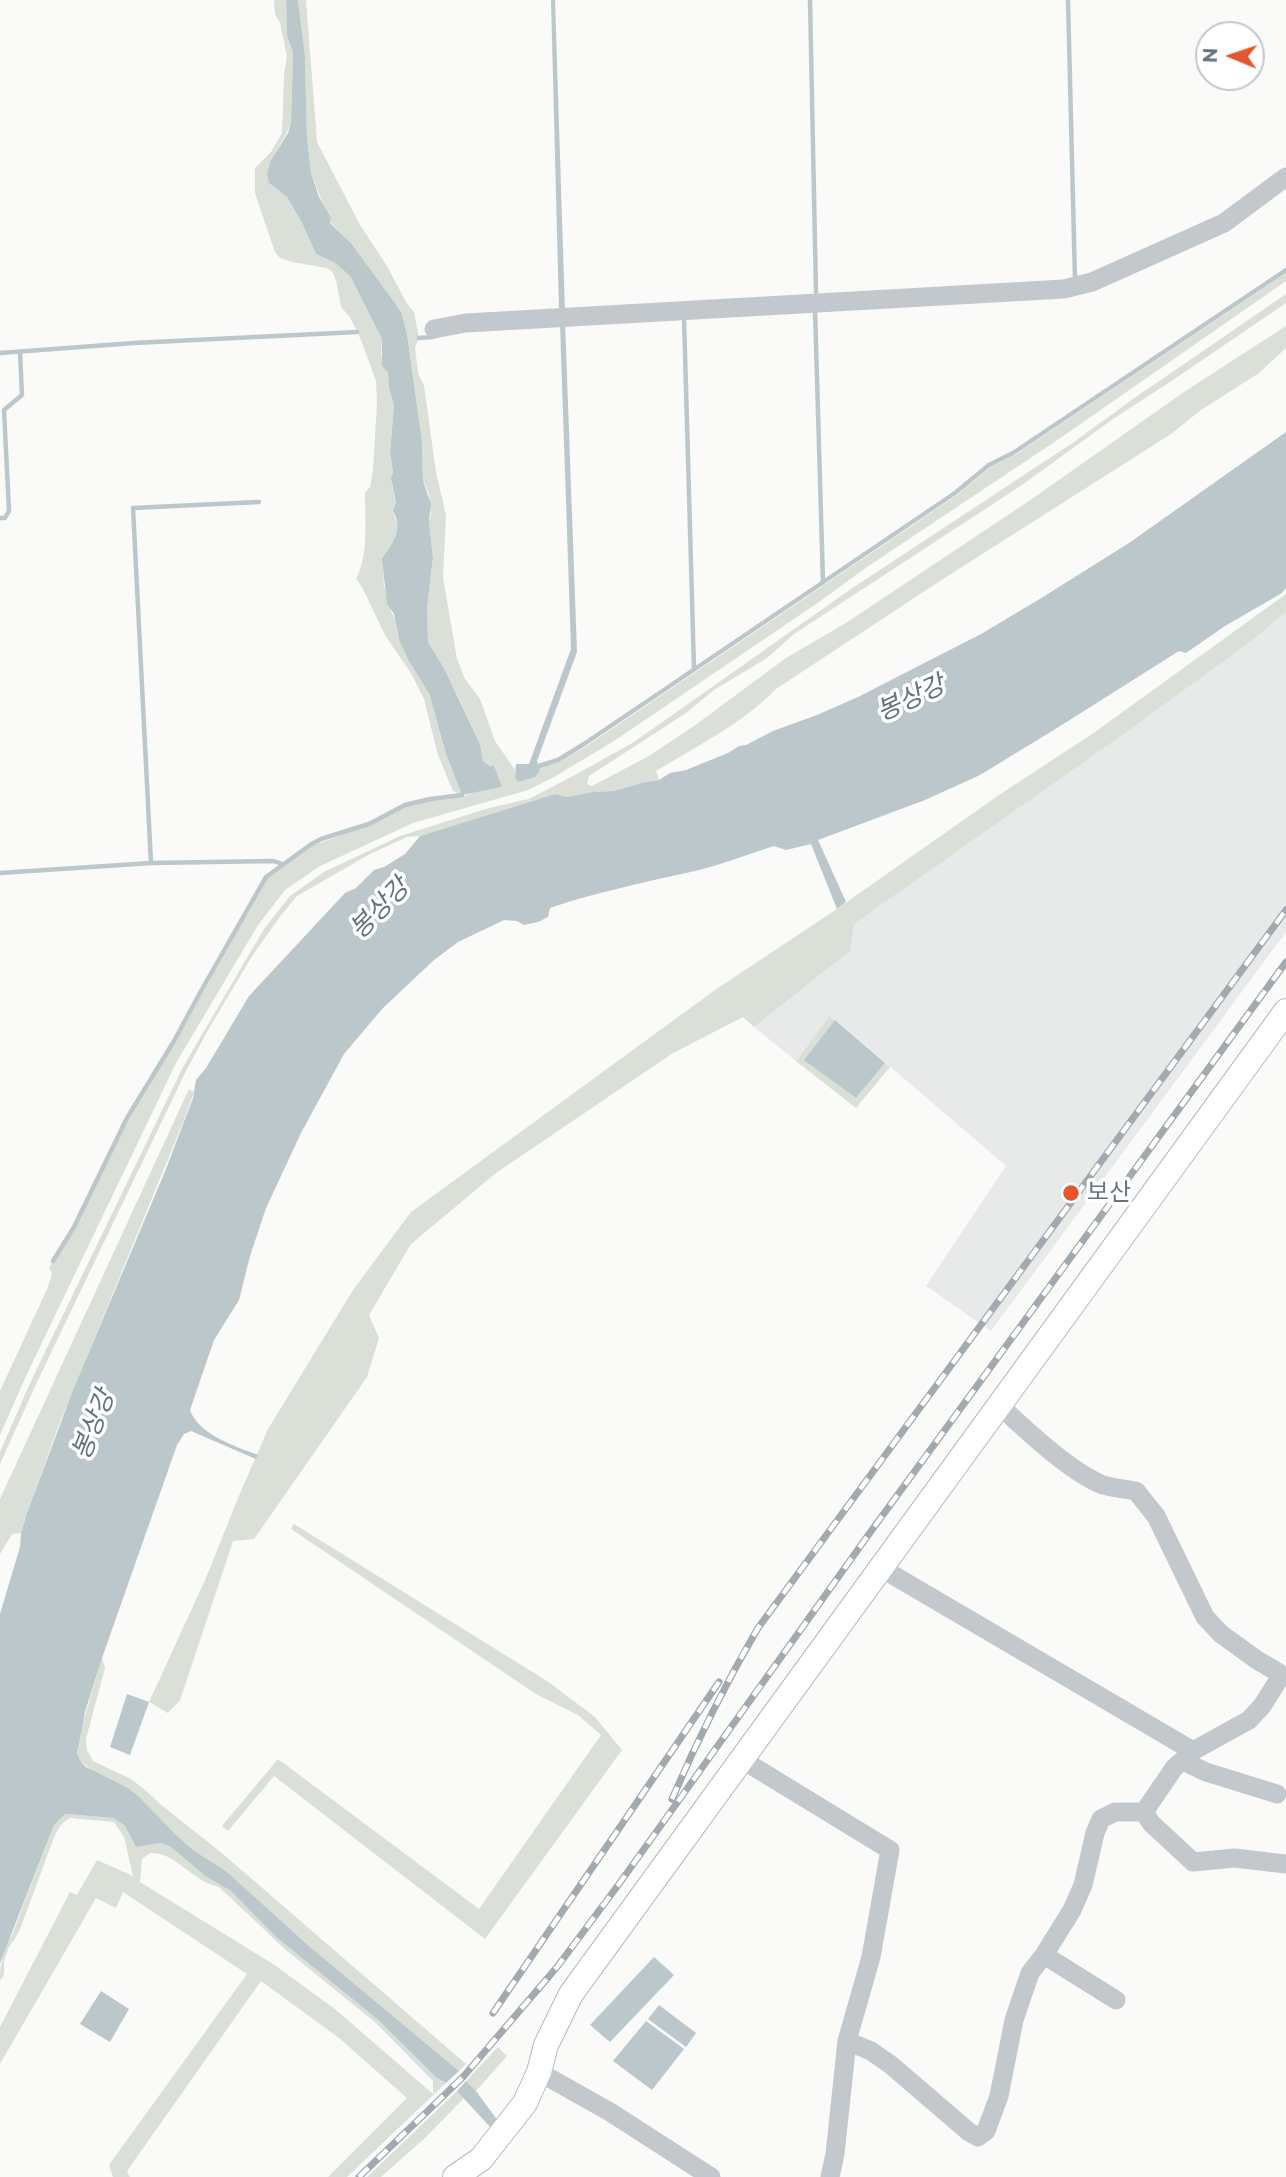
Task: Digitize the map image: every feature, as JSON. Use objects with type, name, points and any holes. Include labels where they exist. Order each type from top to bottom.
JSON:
[{"type":"main road","points":[[456,2177],[481,2159],[525,2103],[538,2072],[545,2045],[571,1994],[1286,1012]]},
{"type":"street","points":[[434,329],[480,323],[1074,288],[1224,223],[1286,177]]},
{"type":"street","points":[[999,1405],[1034,1437],[1083,1474],[1105,1485],[1136,1491],[1156,1516],[1205,1617],[1222,1634],[1284,1676],[1250,1720],[1188,1756],[1174,1768],[1144,1812]]},
{"type":"street","points":[[881,1568],[1188,1756],[1206,1772],[1277,1794]]},
{"type":"street","points":[[741,1759],[890,1850],[871,1957],[847,2041],[835,2154],[830,2177]]},
{"type":"street","points":[[847,2041],[881,2058],[969,2132],[978,2137],[986,2131],[999,2096],[1006,2055],[1022,1993],[1030,1973],[1072,1910],[1083,1885],[1095,1833],[1101,1819],[1115,1812],[1144,1812]]},
{"type":"street","points":[[1144,1812],[1151,1823],[1193,1862],[1235,1858],[1286,1864]]},
{"type":"street","points":[[1044,1955],[1116,2000]]},
{"type":"street","points":[[538,2072],[610,2112],[711,2177]]},
{"type":"shaded area","points":[[274,0],[286,0],[287,36],[293,53],[291,122],[270,167],[269,183],[287,197],[316,254],[335,263],[350,276],[382,339],[381,355],[388,372],[394,406],[390,452],[396,504],[393,511],[399,529],[383,567],[384,586],[391,611],[429,693],[446,754],[462,795],[453,791],[438,755],[424,699],[412,675],[385,635],[356,579],[365,548],[365,493],[370,487],[373,471],[376,381],[361,340],[350,317],[341,307],[332,271],[280,258],[275,252],[255,193],[255,168],[271,152],[282,133],[287,56],[280,23],[275,14]]},
{"type":"shaded area","points":[[298,0],[306,0],[317,142],[360,225],[414,312],[419,338],[415,347],[418,373],[424,386],[436,472],[446,515],[443,577],[457,659],[465,679],[480,699],[495,741],[515,770],[515,777],[559,762],[585,747],[957,495],[991,467],[1015,455],[1286,273],[1286,281],[1056,441],[614,741],[528,790],[413,823],[320,866],[285,890],[258,925],[176,1063],[0,1435],[0,1391],[48,1287],[52,1273],[49,1268],[75,1227],[128,1118],[175,1042],[267,878],[311,846],[370,825],[406,806],[502,787],[483,761],[480,744],[463,707],[428,642],[427,608],[433,558],[429,521],[431,514],[429,494],[423,481],[422,441],[407,334],[402,314],[395,303],[351,243],[330,222],[311,173],[307,137],[305,56]]},
{"type":"shaded area","points":[[1286,294],[1286,303],[1113,419],[1022,485],[794,634],[767,658],[714,690],[686,713],[589,776],[587,784],[592,786],[649,756],[786,658],[846,623],[1029,501],[1184,392],[1286,326],[1286,348],[1259,373],[1201,410],[1171,434],[776,689],[734,724],[656,771],[659,780],[614,791],[567,797],[555,794],[420,836],[407,837],[370,854],[297,896],[252,956],[186,1071],[0,1464],[0,1452],[32,1379],[183,1067],[264,929],[290,896],[324,872],[400,836],[489,808],[529,799],[634,742],[851,589],[1074,442]]},
{"type":"shaded area","points":[[1286,594],[1286,612],[1251,641],[854,924],[850,951],[754,1027],[743,1017],[673,1053],[496,1173],[411,1244],[369,1315],[379,1338],[367,1377],[254,1539],[233,1541],[180,1700],[168,1713],[149,1702],[206,1578],[268,1429],[353,1290],[411,1212],[715,990],[1095,732]]},
{"type":"shaded area","points":[[1286,610],[1286,932],[991,1331],[926,1286],[1006,1166],[831,1016],[796,1061],[754,1027],[850,951],[854,924],[1107,746]]},
{"type":"shaded area","points":[[830,1016],[835,1020],[805,1060],[856,1098],[885,1063],[890,1067],[856,1108],[796,1061]]},
{"type":"shaded area","points":[[189,1089],[194,1092],[184,1120],[58,1427],[21,1533],[12,1534],[0,1554],[0,1499]]},
{"type":"shaded area","points":[[294,1524],[547,1681],[595,1717],[622,1750],[485,1939],[274,1776],[228,1831],[222,1826],[278,1759],[479,1909],[601,1735],[578,1715],[536,1694],[291,1529]]},
{"type":"shaded area","points":[[102,1658],[105,1668],[86,1739],[87,1750],[93,1761],[131,1779],[223,1854],[466,2064],[459,2071],[309,1946],[226,1871],[193,1850],[128,1788],[96,1773],[81,1762],[77,1753],[79,1736]]},
{"type":"shaded area","points":[[65,1814],[114,1818],[125,1826],[136,1847],[161,1843],[171,1847],[205,1876],[231,1891],[276,1937],[377,2019],[446,2083],[347,2177],[328,2177],[407,2098],[339,2038],[261,1981],[127,2171],[130,2177],[113,2177],[109,2165],[247,1974],[123,1892],[116,1908],[96,1898],[0,2064],[0,2027],[70,1892],[77,1895],[97,1860],[133,1876],[124,1837],[114,1822],[70,1818],[64,1822],[53,1840],[19,1932],[8,1949],[4,1961],[4,1975],[0,1981],[4,1952],[54,1825]],"holes":[[[150,1853],[170,1858],[205,1882],[219,1887],[286,1950],[376,2023],[433,2081],[433,2094],[335,2009],[273,1964],[140,1882],[142,1859]]]},
{"type":"shaded area","points":[[498,2047],[507,2056],[476,2091],[466,2081]]},
{"type":"shaded area","points":[[457,2091],[464,2098],[426,2137],[381,2177],[367,2177]]},
{"type":"water","points":[[286,0],[298,0],[305,56],[307,137],[311,173],[319,197],[331,218],[330,223],[351,243],[395,303],[402,314],[407,334],[422,441],[423,481],[431,504],[429,521],[433,558],[427,608],[428,642],[444,668],[480,744],[483,761],[494,766],[502,787],[462,795],[446,754],[429,693],[400,642],[394,614],[387,604],[382,559],[396,536],[397,524],[393,511],[396,503],[390,452],[394,406],[388,372],[382,366],[382,339],[350,276],[335,263],[316,254],[287,197],[269,183],[267,174],[270,162],[288,133],[291,122],[293,53],[287,36]]},
{"type":"water","points":[[551,0],[555,0],[565,312],[559,311]]},
{"type":"water","points":[[565,321],[577,652],[537,761],[540,770],[535,777],[518,782],[515,777],[516,764],[529,764],[571,649],[560,324]]},
{"type":"water","name":"봉상강","points":[[1286,432],[1286,588],[1282,593],[1225,626],[1186,653],[1179,651],[980,775],[925,800],[818,840],[846,902],[837,909],[811,844],[786,850],[774,846],[708,868],[550,908],[548,917],[538,922],[524,925],[517,921],[504,920],[458,942],[434,960],[383,1008],[344,1054],[301,1133],[266,1208],[239,1300],[214,1340],[190,1410],[209,1433],[258,1455],[256,1459],[191,1431],[184,1434],[177,1445],[102,1658],[85,1712],[77,1753],[86,1767],[128,1788],[139,1797],[193,1850],[226,1871],[309,1946],[459,2071],[446,2083],[436,2077],[377,2019],[276,1937],[231,1891],[205,1876],[171,1847],[161,1843],[136,1847],[125,1826],[114,1818],[65,1814],[54,1825],[0,1963],[0,1614],[27,1513],[73,1390],[166,1169],[193,1098],[196,1080],[249,996],[345,893],[356,888],[374,870],[405,854],[420,836],[555,794],[567,797],[614,791],[659,780],[670,773],[686,770],[858,697],[981,634],[1043,597],[1129,543]]},
{"type":"water","points":[[835,1020],[885,1063],[856,1098],[804,1060]]},
{"type":"water","points":[[127,1694],[149,1702],[130,1755],[110,1747]]},
{"type":"water","points":[[654,1957],[674,1975],[610,2042],[590,2025]]},
{"type":"water","points":[[101,1991],[129,2009],[110,2042],[80,2024]]},
{"type":"water","points":[[659,2005],[696,2033],[686,2047],[648,2019]]},
{"type":"water","points":[[646,2021],[684,2049],[652,2090],[613,2061]]},
{"type":"water","points":[[466,2081],[498,2121],[491,2128],[457,2091]]},
{"type":"waterway","points":[[810,0],[816,292]]},
{"type":"waterway","points":[[1068,0],[1075,280]]},
{"type":"waterway","points":[[539,766],[558,760],[584,744],[955,493],[989,465],[1013,453],[1286,270]]},
{"type":"waterway","points":[[815,310],[823,582]]},
{"type":"waterway","points":[[684,318],[694,669]]},
{"type":"waterway","points":[[0,353],[134,343],[357,332]]},
{"type":"waterway","points":[[419,338],[433,337]]},
{"type":"waterway","points":[[0,518],[5,518],[9,511],[4,410],[22,395],[20,352]]},
{"type":"waterway","points":[[151,863],[133,508],[259,502]]},
{"type":"waterway","points":[[53,1261],[74,1227],[127,1118],[174,1041],[266,877],[321,839],[369,824],[405,805],[462,795]]},
{"type":"waterway","points":[[0,873],[151,863],[274,861],[282,864]]},
{"type":"railway","points":[[672,1799],[712,1712],[758,1628],[1286,910]]},
{"type":"railway","points":[[359,2177],[463,2077],[557,1967],[1286,962]]},
{"type":"railway","points":[[493,2013],[719,1682]]},
{"type":"place","name":"보산","points":[[1071,1193]]}]
